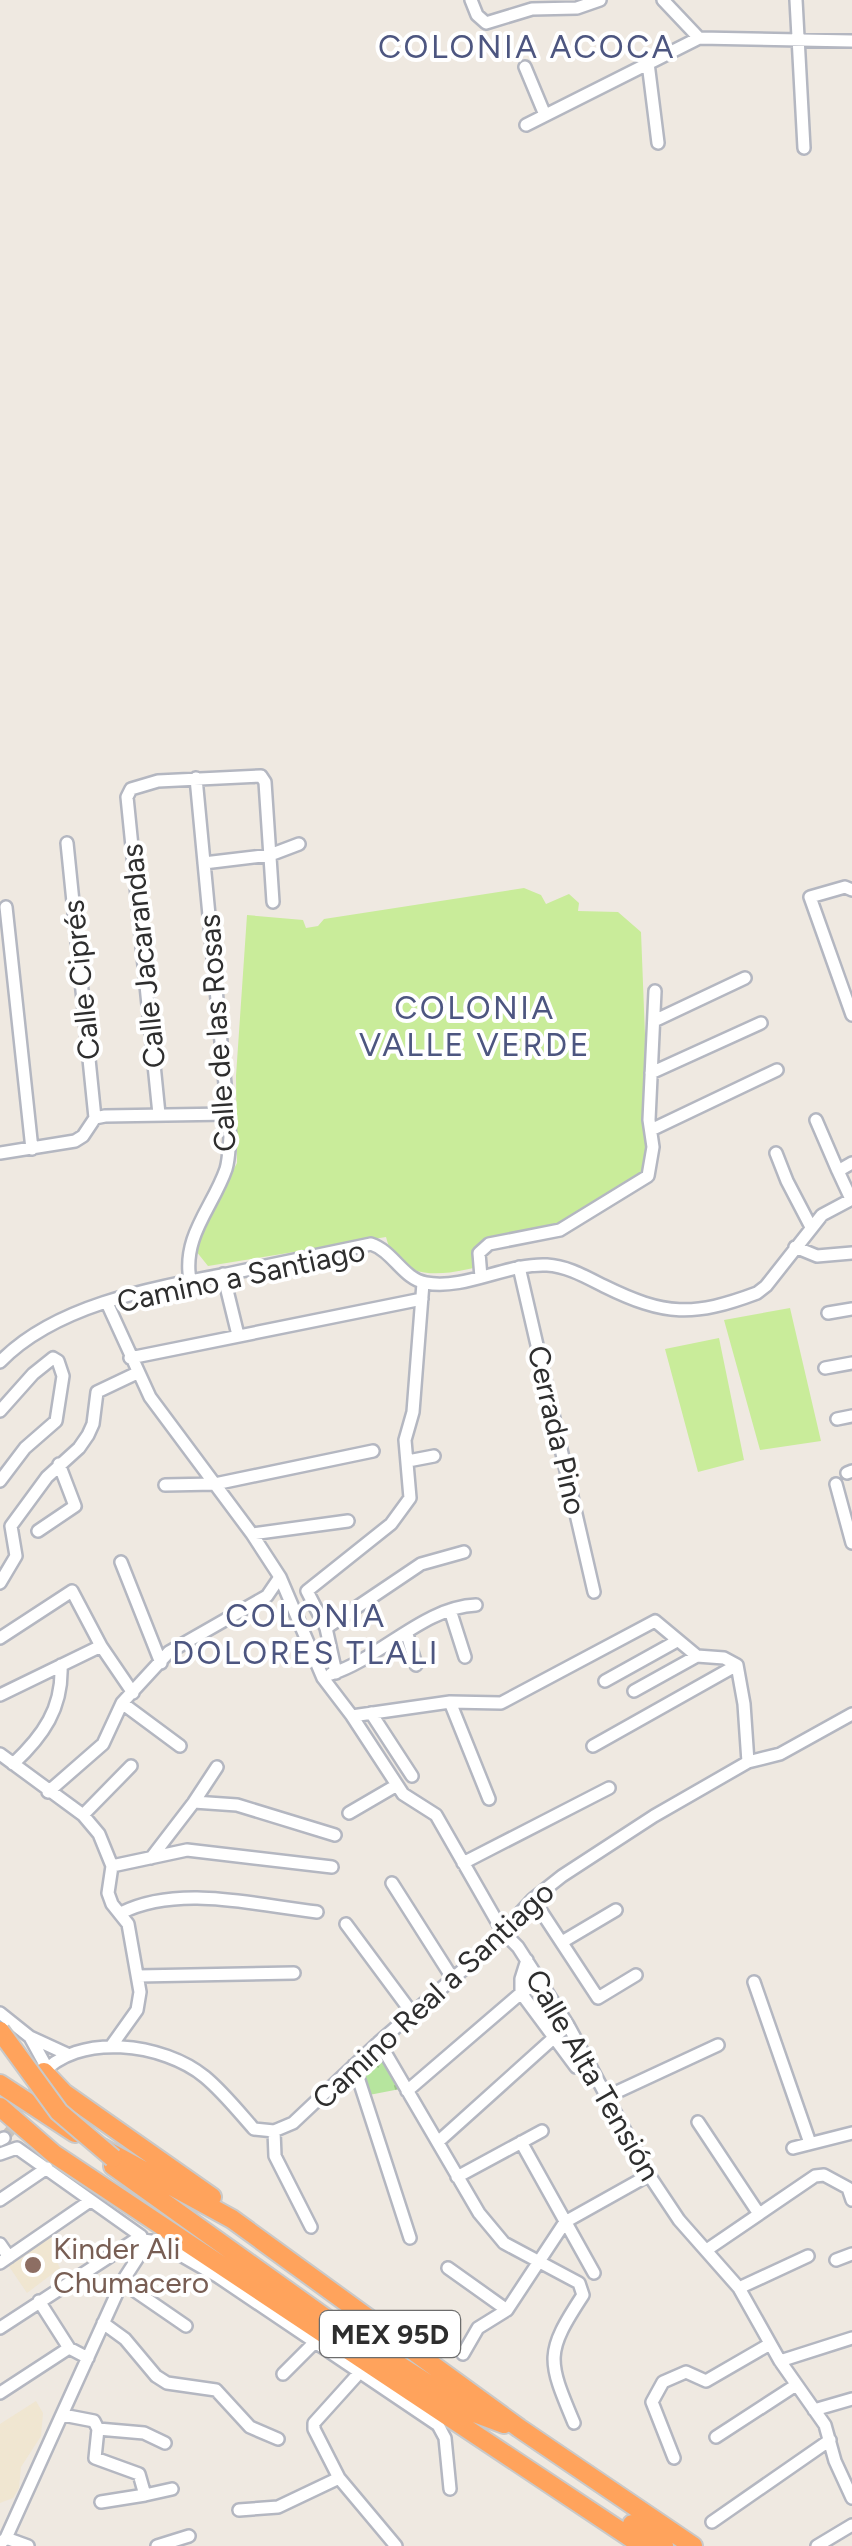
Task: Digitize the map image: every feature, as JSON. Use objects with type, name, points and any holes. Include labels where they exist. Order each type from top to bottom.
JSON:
[{"type":"highway","points":[[0,2031],[56,2115],[384,2357],[492,2421],[519,2428]]},
{"type":"highway","points":[[0,2048],[78,2142],[388,2363],[664,2546]]},
{"type":"highway","points":[[44,2072],[47,2080],[64,2094],[220,2203],[232,2219]]},
{"type":"highway","name":"MEX 95D","points":[[0,2084],[78,2136],[232,2219],[519,2428],[693,2546]]},
{"type":"highway","name":"MEX 95D","points":[[0,2106],[54,2154],[643,2546]]},
{"type":"highway","points":[[285,2257],[291,2289]]},
{"type":"street","points":[[470,0],[477,15],[486,22],[532,8],[577,8],[600,0]]},
{"type":"street","points":[[663,0],[699,38]]},
{"type":"street","points":[[796,0],[804,148]]},
{"type":"street","points":[[526,124],[699,38],[852,41]]},
{"type":"street","points":[[648,63],[658,143]]},
{"type":"street","points":[[524,67],[545,115]]},
{"type":"street","points":[[196,778],[258,775],[264,782],[273,902]]},
{"type":"street","name":"Calle Jacarandas","points":[[159,1114],[127,798],[131,789],[140,784],[196,778]]},
{"type":"street","name":"Calle de las Rosas","points":[[190,1280],[188,1256],[192,1238],[227,1166],[228,1114],[196,778]]},
{"type":"street","name":"Calle Ciprés","points":[[66,843],[95,1118]]},
{"type":"street","points":[[204,863],[270,855],[298,844]]},
{"type":"street","points":[[852,890],[846,886],[810,897],[852,1015]]},
{"type":"street","points":[[6,907],[32,1148]]},
{"type":"street","points":[[654,1021],[745,978]]},
{"type":"street","points":[[481,1277],[480,1253],[489,1244],[560,1230],[648,1176],[653,1147],[655,990]]},
{"type":"street","points":[[651,1074],[761,1023]]},
{"type":"street","points":[[651,1130],[778,1070]]},
{"type":"street","points":[[0,1153],[75,1141],[95,1118],[228,1114]]},
{"type":"street","points":[[336,1673],[326,1628],[308,1591],[392,1524],[410,1498],[405,1440],[413,1412],[423,1282],[481,1277],[519,1267],[559,1266],[633,1300],[688,1312],[758,1293],[822,1215],[852,1199],[816,1120]]},
{"type":"street","points":[[776,1153],[811,1227]]},
{"type":"street","points":[[838,1171],[852,1163]]},
{"type":"street","name":"Camino a Santiago","points":[[0,1362],[39,1330],[107,1303],[190,1280],[370,1244],[423,1282]]},
{"type":"street","points":[[795,1247],[817,1256],[852,1252]]},
{"type":"street","name":"Cerrada Pino","points":[[519,1267],[594,1592]]},
{"type":"street","points":[[223,1274],[238,1335]]},
{"type":"street","points":[[130,1358],[422,1299]]},
{"type":"street","name":"Calle Alta Tensión","points":[[107,1303],[150,1397],[280,1578],[322,1678],[352,1716],[402,1794],[436,1815],[503,1932],[528,1960],[568,2025],[678,2220],[739,2288],[780,2361],[825,2425],[835,2461],[852,2498]]},
{"type":"street","points":[[828,1313],[852,1309]]},
{"type":"street","points":[[0,1411],[42,1365],[53,1358],[58,1361],[63,1376],[56,1421],[25,1448],[0,1480]]},
{"type":"street","points":[[826,1368],[852,1363]]},
{"type":"street","points":[[0,1583],[16,1556],[11,1526],[59,1464],[88,1435],[97,1392],[137,1373]]},
{"type":"street","points":[[837,1419],[852,1416]]},
{"type":"street","points":[[165,1486],[214,1484],[373,1450]]},
{"type":"street","points":[[408,1461],[434,1456]]},
{"type":"street","points":[[38,1531],[75,1506],[59,1464]]},
{"type":"street","points":[[836,1484],[851,1534]]},
{"type":"street","points":[[252,1534],[348,1521]]},
{"type":"street","points":[[326,1628],[421,1564],[464,1552]]},
{"type":"street","points":[[121,1562],[161,1663]]},
{"type":"street","points":[[48,1792],[103,1744],[122,1703],[169,1652],[267,1596],[280,1578]]},
{"type":"street","points":[[0,1638],[72,1590],[101,1646],[133,1693]]},
{"type":"street","points":[[322,1678],[356,1666],[437,1614],[476,1605]]},
{"type":"street","points":[[450,1610],[465,1658]]},
{"type":"street","points":[[352,1716],[450,1702],[490,1704],[512,1698],[655,1621],[697,1656],[724,1658],[737,1665]]},
{"type":"street","points":[[407,1634],[416,1665]]},
{"type":"street","points":[[605,1681],[677,1641]]},
{"type":"street","points":[[0,1694],[101,1646]]},
{"type":"street","points":[[634,1691],[697,1656]]},
{"type":"street","points":[[593,1746],[737,1665]]},
{"type":"street","points":[[737,1665],[748,1762]]},
{"type":"street","points":[[13,1764],[39,1739],[52,1717],[62,1688],[62,1666]]},
{"type":"street","points":[[450,1702],[489,1799]]},
{"type":"street","points":[[122,1703],[180,1746]]},
{"type":"street","points":[[372,1713],[412,1776]]},
{"type":"street","name":"Camino Real a Santiago","points":[[274,2131],[293,2123],[453,1979],[533,1899],[654,1816],[748,1762],[780,1754],[852,1714]]},
{"type":"street","points":[[0,1754],[83,1815],[99,1834],[112,1866],[108,1893],[128,1924],[140,1992],[137,2010],[112,2045]]},
{"type":"street","points":[[83,1815],[132,1766]]},
{"type":"street","points":[[150,1858],[217,1767]]},
{"type":"street","points":[[349,1813],[397,1785]]},
{"type":"street","points":[[463,1863],[608,1788]]},
{"type":"street","points":[[194,1802],[236,1806],[335,1836]]},
{"type":"street","points":[[112,1866],[187,1850],[332,1866]]},
{"type":"street","points":[[392,1883],[453,1979]]},
{"type":"street","points":[[121,1913],[162,1899],[188,1898],[317,1912]]},
{"type":"street","points":[[533,1899],[598,1998],[636,1975]]},
{"type":"street","points":[[562,1942],[616,1910]]},
{"type":"street","points":[[346,1924],[412,2013]]},
{"type":"street","points":[[528,1960],[520,1978],[521,1993],[576,2067],[590,2067]]},
{"type":"street","points":[[138,1976],[294,1973]]},
{"type":"street","points":[[407,2091],[540,1981]]},
{"type":"street","points":[[754,1982],[810,2143]]},
{"type":"street","points":[[0,2013],[30,2038],[67,2054]]},
{"type":"street","points":[[439,2141],[568,2025]]},
{"type":"street","points":[[30,2038],[44,2072],[67,2054],[112,2045],[150,2052],[203,2075],[254,2129],[274,2131],[275,2156],[311,2227]]},
{"type":"street","points":[[379,2042],[479,2213],[504,2243],[582,2288],[583,2294],[557,2335],[552,2354],[562,2396],[574,2424]]},
{"type":"street","points":[[606,2097],[718,2045]]},
{"type":"street","points":[[354,2065],[410,2238]]},
{"type":"street","points":[[698,2122],[759,2214]]},
{"type":"street","points":[[456,2177],[542,2131]]},
{"type":"street","points":[[793,2148],[852,2133]]},
{"type":"street","points":[[522,2142],[594,2272]]},
{"type":"street","points":[[0,2154],[17,2148],[142,2238],[158,2242],[217,2276],[388,2390],[443,2432],[450,2490]]},
{"type":"street","points":[[0,2200],[46,2168]]},
{"type":"street","points":[[463,2354],[478,2328],[507,2310],[566,2222],[650,2175]]},
{"type":"street","points":[[708,2249],[820,2175],[848,2188],[852,2200]]},
{"type":"street","points":[[0,2244],[4,2260],[90,2202]]},
{"type":"street","points":[[28,2546],[3,2541],[122,2282],[144,2248],[142,2238]]},
{"type":"street","points":[[0,2328],[142,2238]]},
{"type":"street","points":[[836,2260],[852,2254]]},
{"type":"street","points":[[739,2288],[808,2256]]},
{"type":"street","points":[[448,2268],[507,2310]]},
{"type":"street","points":[[122,2282],[186,2326]]},
{"type":"street","points":[[40,2301],[69,2348],[88,2358]]},
{"type":"street","points":[[104,2322],[167,2383],[216,2390],[250,2427],[278,2439]]},
{"type":"street","points":[[780,2361],[852,2338]]},
{"type":"street","points":[[283,2374],[314,2343]]},
{"type":"street","points":[[674,2458],[652,2402],[663,2382],[686,2372],[706,2381],[770,2344]]},
{"type":"street","points":[[0,2393],[69,2348]]},
{"type":"street","points":[[360,2372],[314,2423],[314,2428],[339,2478],[393,2542],[374,2546]]},
{"type":"street","points":[[716,2437],[796,2386]]},
{"type":"street","points":[[814,2410],[852,2398]]},
{"type":"street","points":[[63,2414],[94,2421],[98,2429],[95,2458],[136,2471],[145,2495]]},
{"type":"street","points":[[98,2429],[144,2432],[165,2443]]},
{"type":"street","points":[[712,2522],[830,2440]]},
{"type":"street","points":[[239,2510],[272,2508],[339,2478]]},
{"type":"street","points":[[101,2502],[172,2490]]},
{"type":"street","points":[[817,2546],[852,2525]]},
{"type":"street","points":[[158,2546],[189,2536]]},
{"type":"shaded area","name":"Kinder Ali Chumacero","points":[[51,2233],[62,2248],[53,2254],[60,2268],[27,2293],[6,2262]]},
{"type":"shaded area","points":[[36,2401],[43,2413],[41,2436],[21,2467],[19,2488],[13,2498],[0,2503],[0,2424]]},
{"type":"green space","points":[[524,888],[541,895],[546,904],[569,894],[579,903],[578,911],[618,912],[641,932],[644,1105],[649,1151],[646,1176],[559,1225],[503,1236],[477,1247],[477,1267],[463,1270],[436,1273],[410,1269],[392,1252],[386,1237],[208,1266],[196,1251],[208,1218],[237,1163],[236,1076],[247,915],[303,920],[306,928],[318,926],[324,919]]},
{"type":"green space","points":[[790,1308],[821,1441],[760,1450],[724,1320]]},
{"type":"green space","points":[[719,1338],[744,1460],[698,1472],[665,1349]]},
{"type":"green space","points":[[379,2047],[400,2089],[369,2095],[360,2072]]},
{"type":"tunnel","points":[[4,2138],[24,2115],[39,2078]]},
{"type":"place","name":"Kinder Ali Chumacero","points":[[33,2265]]},
{"type":"district","name":"COLONIA ACOCA","points":[[527,47]]},
{"type":"district","name":"COLONIA VALLE VERDE","points":[[475,1026]]},
{"type":"district","name":"COLONIA DOLORES TLALI","points":[[306,1634]]}]
